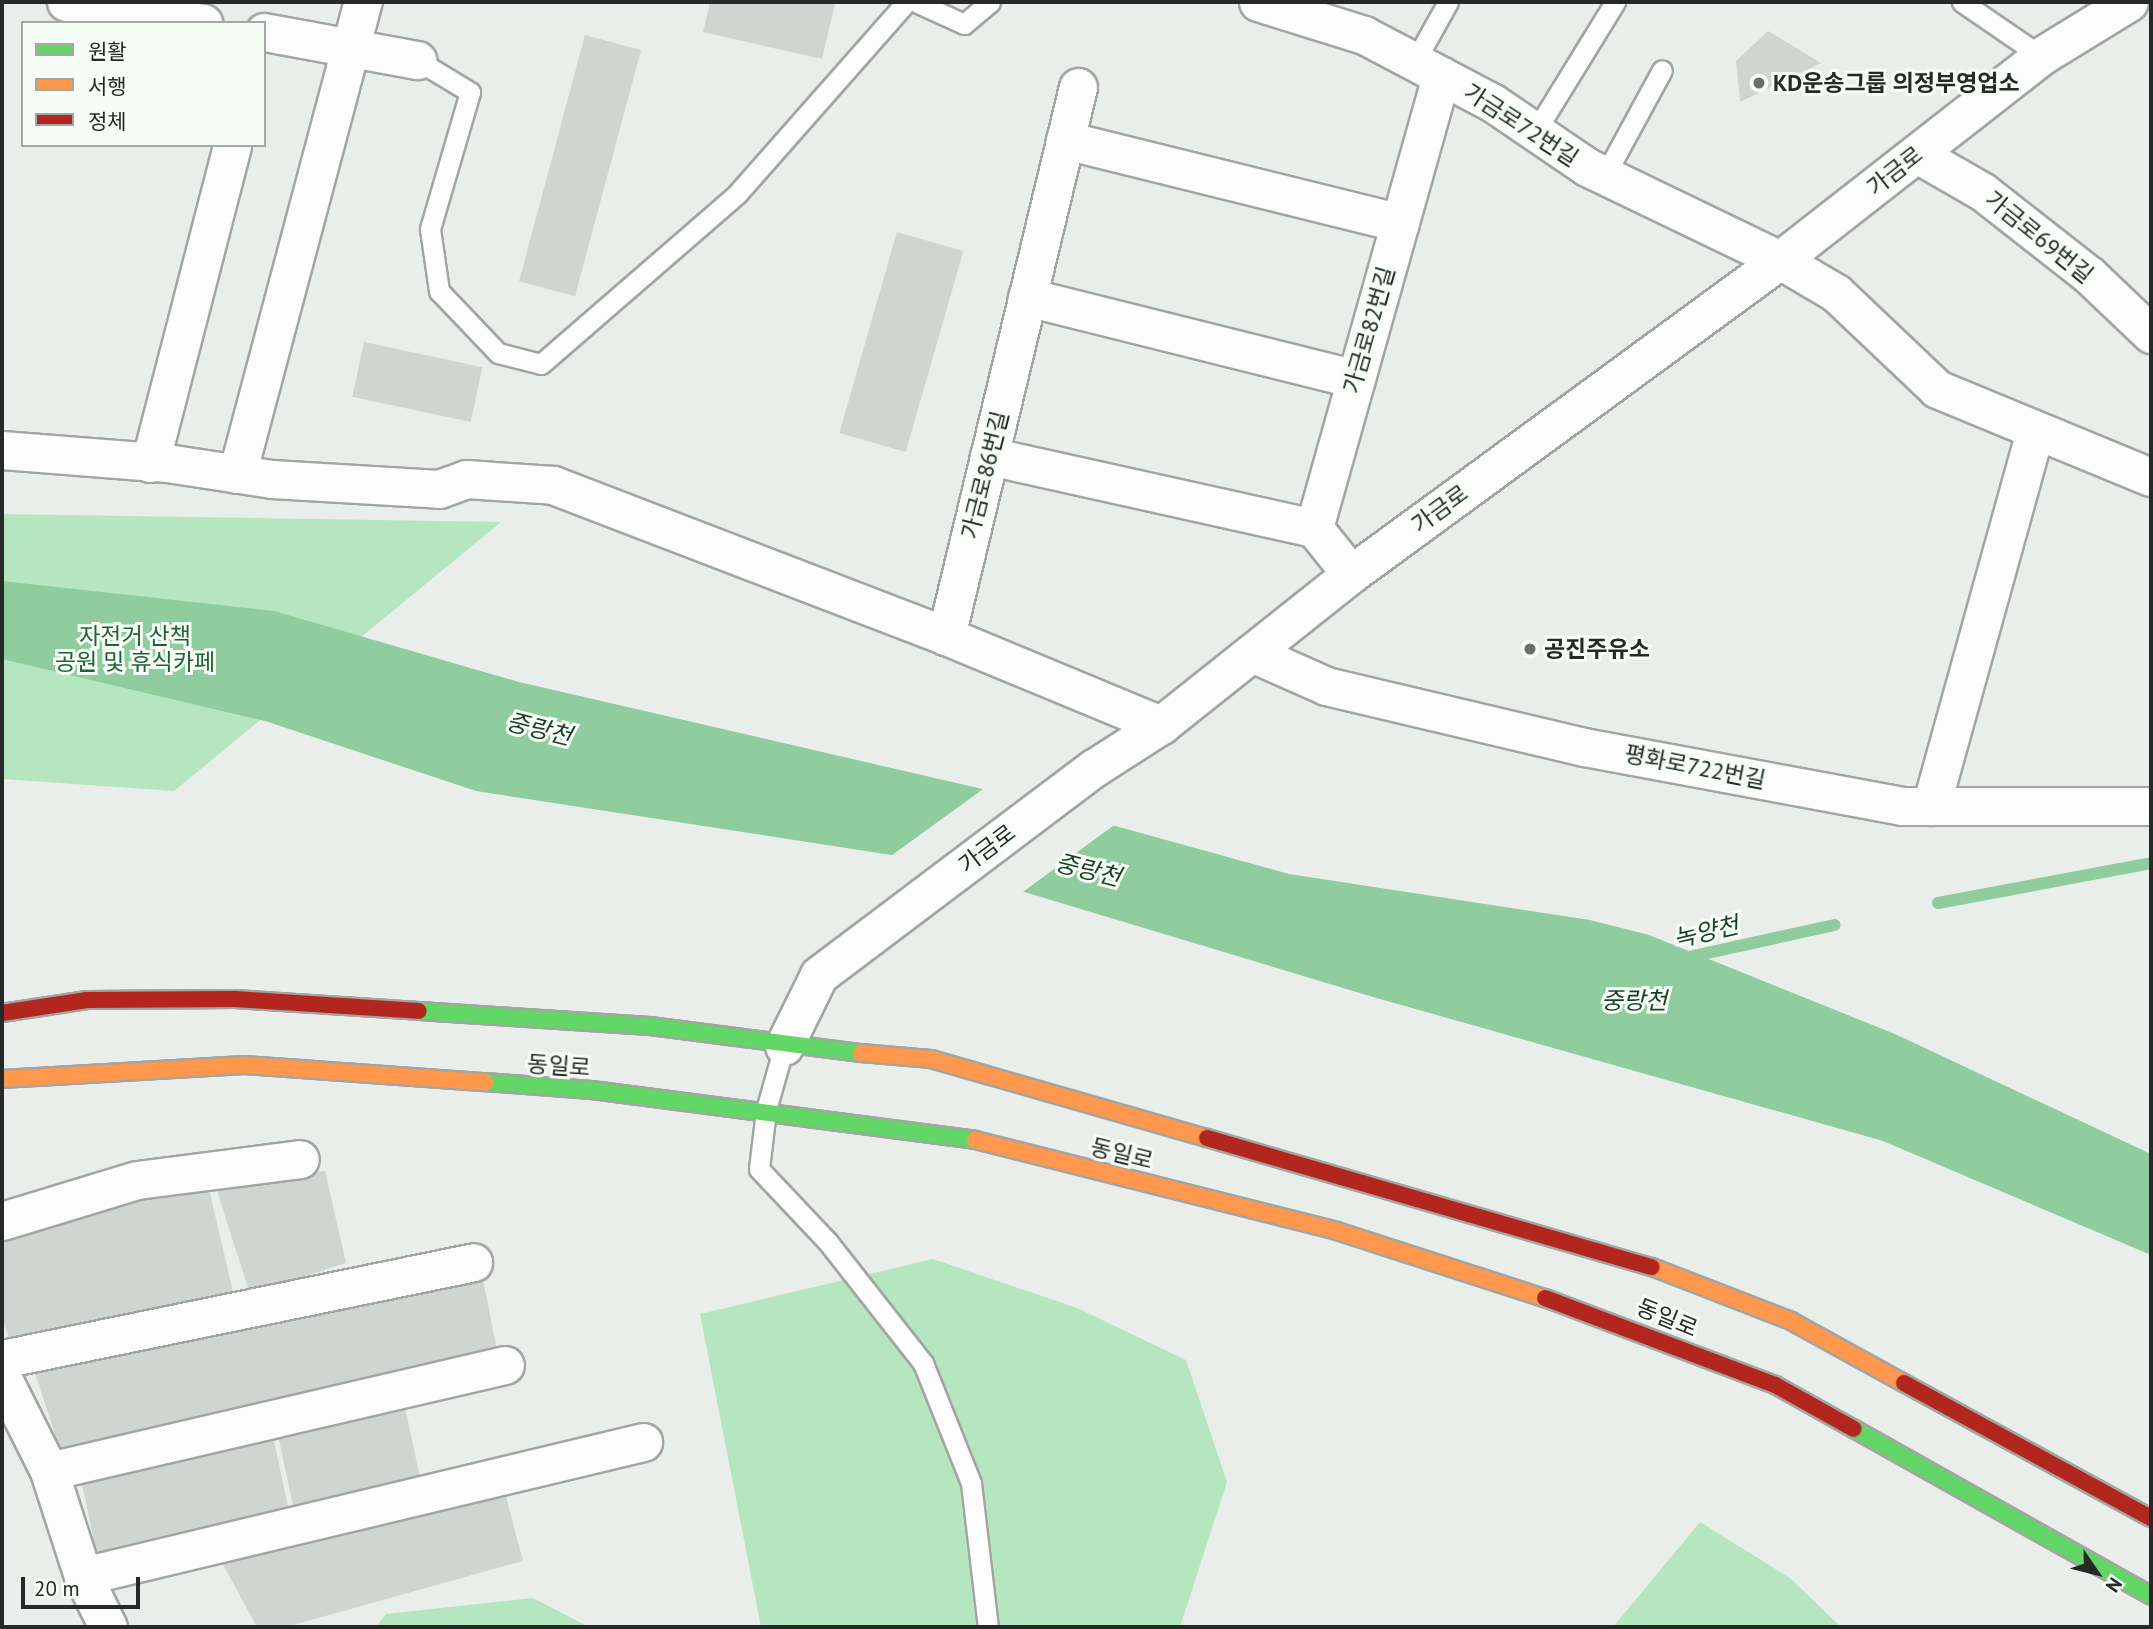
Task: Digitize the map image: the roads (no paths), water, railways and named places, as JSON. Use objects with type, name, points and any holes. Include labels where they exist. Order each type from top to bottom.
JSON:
[{"type":"street","points":[[66,2],[190,21]]},
{"type":"street","points":[[211,2],[211,21]]},
{"type":"street","points":[[237,474],[363,2]]},
{"type":"street","name":"가금로72번길","points":[[1258,2],[1364,35],[1428,69],[1605,175],[1780,260],[1836,293],[1937,389],[2151,477]]},
{"type":"street","name":"가금로","points":[[784,1046],[819,975],[1094,768],[1161,725],[1351,574],[1780,260],[2041,55],[2129,2]]},
{"type":"street","points":[[266,32],[417,60]]},
{"type":"street","name":"가금로82번길","points":[[1314,528],[1399,223],[1428,69]]},
{"type":"street","name":"가금로86번길","points":[[946,636],[1078,87]]},
{"type":"street","points":[[1065,140],[1399,223]]},
{"type":"street","points":[[150,463],[231,147]]},
{"type":"street","name":"가금로69번길","points":[[1917,155],[1983,191],[2089,275],[2151,334]]},
{"type":"street","points":[[1027,298],[1356,379]]},
{"type":"street","points":[[1931,806],[2035,431]]},
{"type":"street","points":[[2,450],[150,463],[237,474],[439,489],[466,479],[553,485],[946,636],[1161,725]]},
{"type":"street","points":[[989,456],[1314,528],[1351,574]]},
{"type":"street","name":"평화로722번길","points":[[1252,653],[1326,686],[1584,747],[1901,806],[2150,805]]},
{"type":"street","name":"동일로","points":[[2,1013],[87,1000],[235,999],[650,1026],[784,1046],[931,1059],[1644,1264],[1791,1321],[2151,1518]]},
{"type":"street","name":"동일로","points":[[2,1079],[245,1065],[592,1090],[766,1110],[961,1137],[1337,1231],[1595,1314],[1775,1385],[2151,1596]]},
{"type":"street","points":[[2,1221],[137,1180],[300,1159]]},
{"type":"street","points":[[2,1359],[474,1262]]},
{"type":"street","points":[[49,1471],[505,1365]]},
{"type":"street","points":[[2,1377],[49,1471],[83,1576],[108,1627]]},
{"type":"street","points":[[83,1576],[643,1442]]},
{"type":"lane","points":[[417,60],[470,92],[430,229],[439,291],[498,353],[541,364],[737,194],[906,2]]},
{"type":"lane","points":[[916,2],[964,24],[990,2]]},
{"type":"lane","points":[[1428,69],[1448,2]]},
{"type":"lane","points":[[1535,132],[1615,2]]},
{"type":"lane","points":[[1962,2],[2041,55]]},
{"type":"lane","points":[[1605,175],[1662,70]]},
{"type":"lane","points":[[784,1046],[766,1110],[760,1168],[828,1242],[923,1363],[947,1416],[971,1483],[988,1627]]},
{"type":"water","name":"중랑천","points":[[2,581],[274,611],[519,682],[978,788],[1289,874],[1590,920],[1649,935],[1895,1034],[2151,1154],[2151,1255],[1883,1141],[1373,997],[911,858],[476,791],[265,721],[2,659]]},
{"type":"waterway","name":"녹양천","points":[[1938,903],[2151,863]]},
{"type":"waterway","name":"녹양천","points":[[1689,957],[1835,925]]},
{"type":"place","name":"KD운송그룹 의정부영업소","points":[[1759,83]]},
{"type":"place","name":"공진주유소","points":[[1530,649]]},
{"type":"park label","name":"자전거 산책 공원 및 휴식카페","points":[[135,649]]}]
